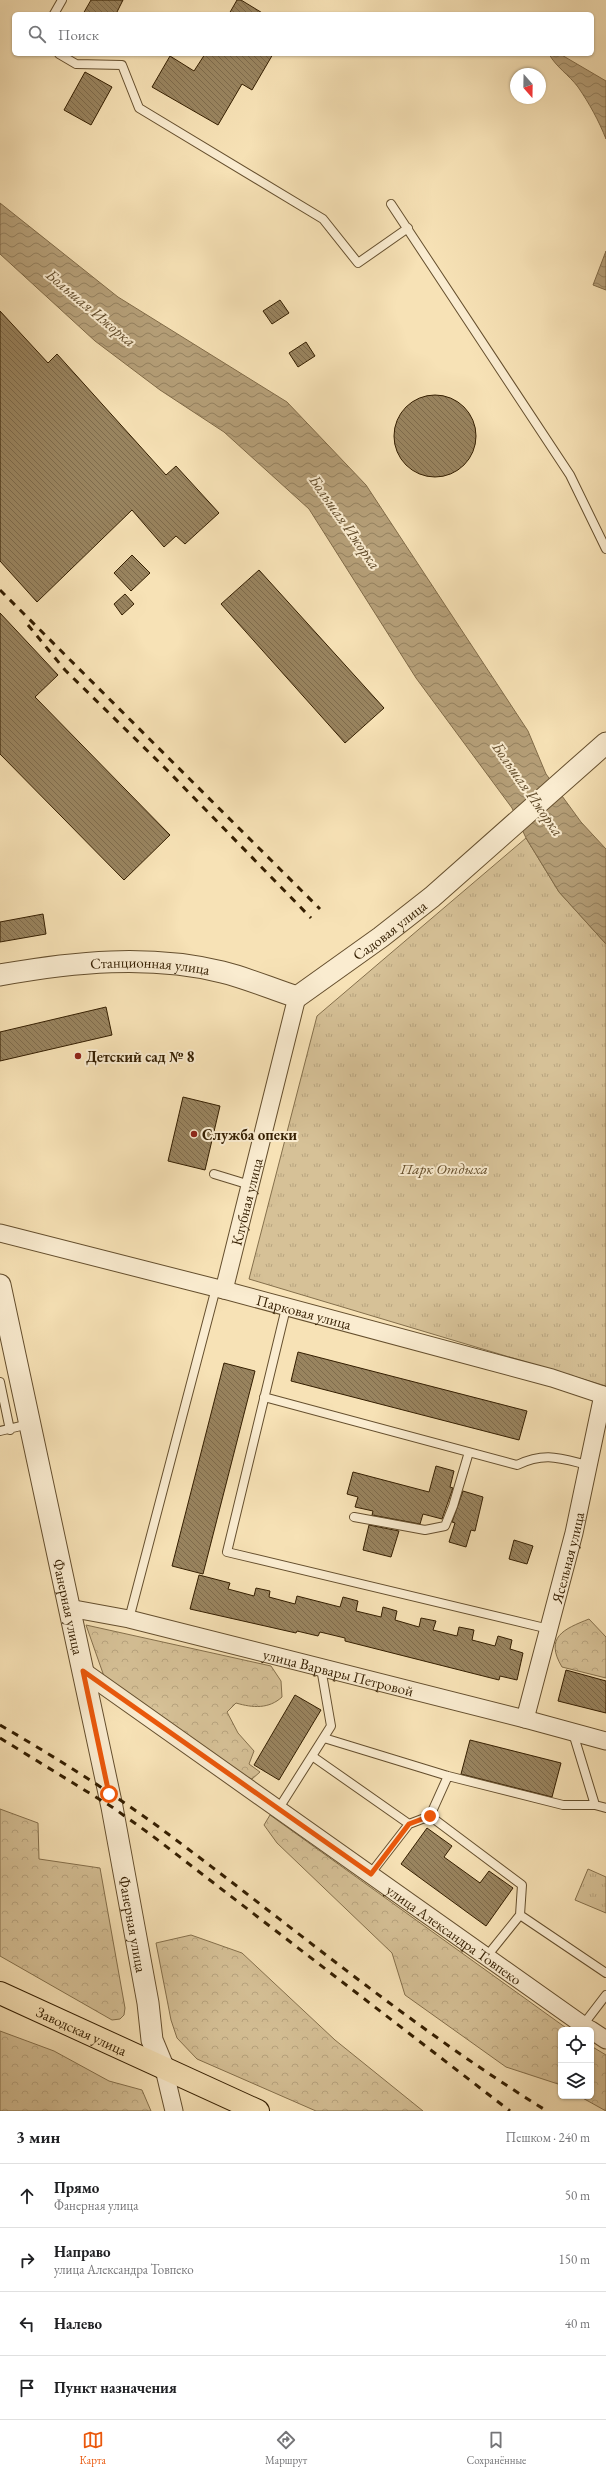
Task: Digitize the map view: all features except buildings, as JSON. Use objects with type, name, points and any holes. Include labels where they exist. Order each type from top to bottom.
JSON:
[{"type":"main road","name":"Заводская улица","points":[[0,1993],[258,2111]]},
{"type":"street","name":"Садовая улица","points":[[297,997],[381,937],[432,897],[606,743]]},
{"type":"street","name":"Станционная улица","points":[[0,976],[54,966],[101,962],[152,962],[222,972],[297,997]]},
{"type":"street","name":"Клубная улица","points":[[220,1289],[250,1185],[297,997]]},
{"type":"street","name":"Парковая улица","points":[[0,1233],[220,1289],[605,1393]]},
{"type":"street","name":"Фанерная улица","points":[[0,1285],[7,1346],[30,1424],[114,1814],[148,2003],[152,2040],[164,2069]]},
{"type":"street","name":"Ясельная улица","points":[[525,1719],[574,1533],[605,1393]]},
{"type":"street","name":"улица Варвары Петровой","points":[[69,1608],[129,1619],[525,1719],[606,1741]]},
{"type":"street","name":"улица Александра Товпеко","points":[[83,1671],[279,1808],[585,2027]]},
{"type":"street","name":"улица Александра Товпеко","points":[[594,2033],[606,2040]]},
{"type":"street","points":[[164,2069],[174,2111]]},
{"type":"lane","points":[[55,12],[62,0]]},
{"type":"lane","points":[[62,56],[76,64],[122,65],[139,108],[323,219],[358,263],[408,228]]},
{"type":"lane","points":[[392,204],[570,475],[606,549]]},
{"type":"lane","points":[[214,1174],[250,1185]]},
{"type":"lane","points":[[129,1619],[220,1289]]},
{"type":"lane","points":[[286,1308],[227,1552],[549,1629]]},
{"type":"lane","points":[[0,1382],[10,1430]]},
{"type":"lane","points":[[264,1397],[517,1465],[533,1457],[549,1455],[588,1465]]},
{"type":"lane","points":[[0,1431],[10,1430],[30,1424]]},
{"type":"lane","points":[[354,1517],[425,1530],[445,1526],[453,1506],[469,1452]]},
{"type":"lane","points":[[279,1808],[331,1726],[321,1668]]},
{"type":"lane","points":[[573,1733],[595,1805]]},
{"type":"lane","points":[[324,1738],[448,1776],[563,1805],[595,1805],[606,1808]]},
{"type":"lane","points":[[312,1756],[409,1824]]},
{"type":"lane","points":[[371,1874],[409,1824],[430,1816],[448,1776]]},
{"type":"lane","points":[[430,1816],[522,1884],[520,1914],[487,1956]]},
{"type":"lane","points":[[520,1914],[606,1973]]},
{"type":"lane","points":[[589,2027],[606,1995]]},
{"type":"green space","name":"Парк Отдыха","points":[[526,838],[559,892],[606,944],[606,1386],[249,1279],[317,1016]]},
{"type":"green space","points":[[589,1619],[606,1637],[606,1678],[562,1667],[557,1657],[555,1648],[556,1641],[559,1636],[572,1626]]},
{"type":"green space","points":[[86,1625],[271,1666],[281,1681],[282,1697],[272,1704],[260,1706],[249,1706],[236,1703],[227,1712],[238,1733],[254,1751],[249,1764],[260,1772],[252,1779],[244,1776],[106,1682]]},
{"type":"green space","points":[[0,1809],[38,1823],[39,1859],[100,1868],[125,2008],[124,2015],[120,2019],[112,2020],[0,1956]]},
{"type":"green space","points":[[270,1815],[565,2027],[558,2027],[558,2084],[506,2067],[405,1995],[392,1953],[277,1843],[264,1825]]},
{"type":"green space","points":[[588,1869],[606,1877],[606,1913],[575,1900]]},
{"type":"green space","points":[[191,1935],[242,1953],[335,2040],[423,2111],[316,2111],[197,2059],[177,2038],[171,2020],[156,1943]]},
{"type":"green space","points":[[0,2031],[54,2051],[109,2081],[142,2090],[151,2111],[0,2111]]},
{"type":"green space","points":[[594,2048],[606,2055],[606,2111],[584,2099],[594,2099]]},
{"type":"water","points":[[550,56],[563,56],[606,81],[606,139],[594,112],[578,87]]},
{"type":"water","name":"Большая Ижорка","points":[[0,203],[118,297],[287,402],[366,485],[528,731],[546,774],[581,822],[606,849],[606,944],[559,892],[526,838],[512,808],[416,678],[309,509],[224,432],[160,390],[95,341],[0,254]]},
{"type":"water","points":[[606,251],[606,290],[593,285]]},
{"type":"railway","points":[[0,590],[320,909]]},
{"type":"railway","points":[[28,625],[65,670],[166,769],[311,918]]},
{"type":"railway","points":[[0,1725],[79,1773],[156,1825],[348,1972],[446,2044],[547,2111]]},
{"type":"railway","points":[[0,1738],[112,1807],[150,1834],[510,2111]]},
{"type":"place","name":"Детский сад № 8","points":[[78,1056]]},
{"type":"place","name":"Служба опеки","points":[[194,1134]]},
{"type":"route","points":[[109,1794],[83,1671],[371,1874],[409,1824],[430,1816]]}]
